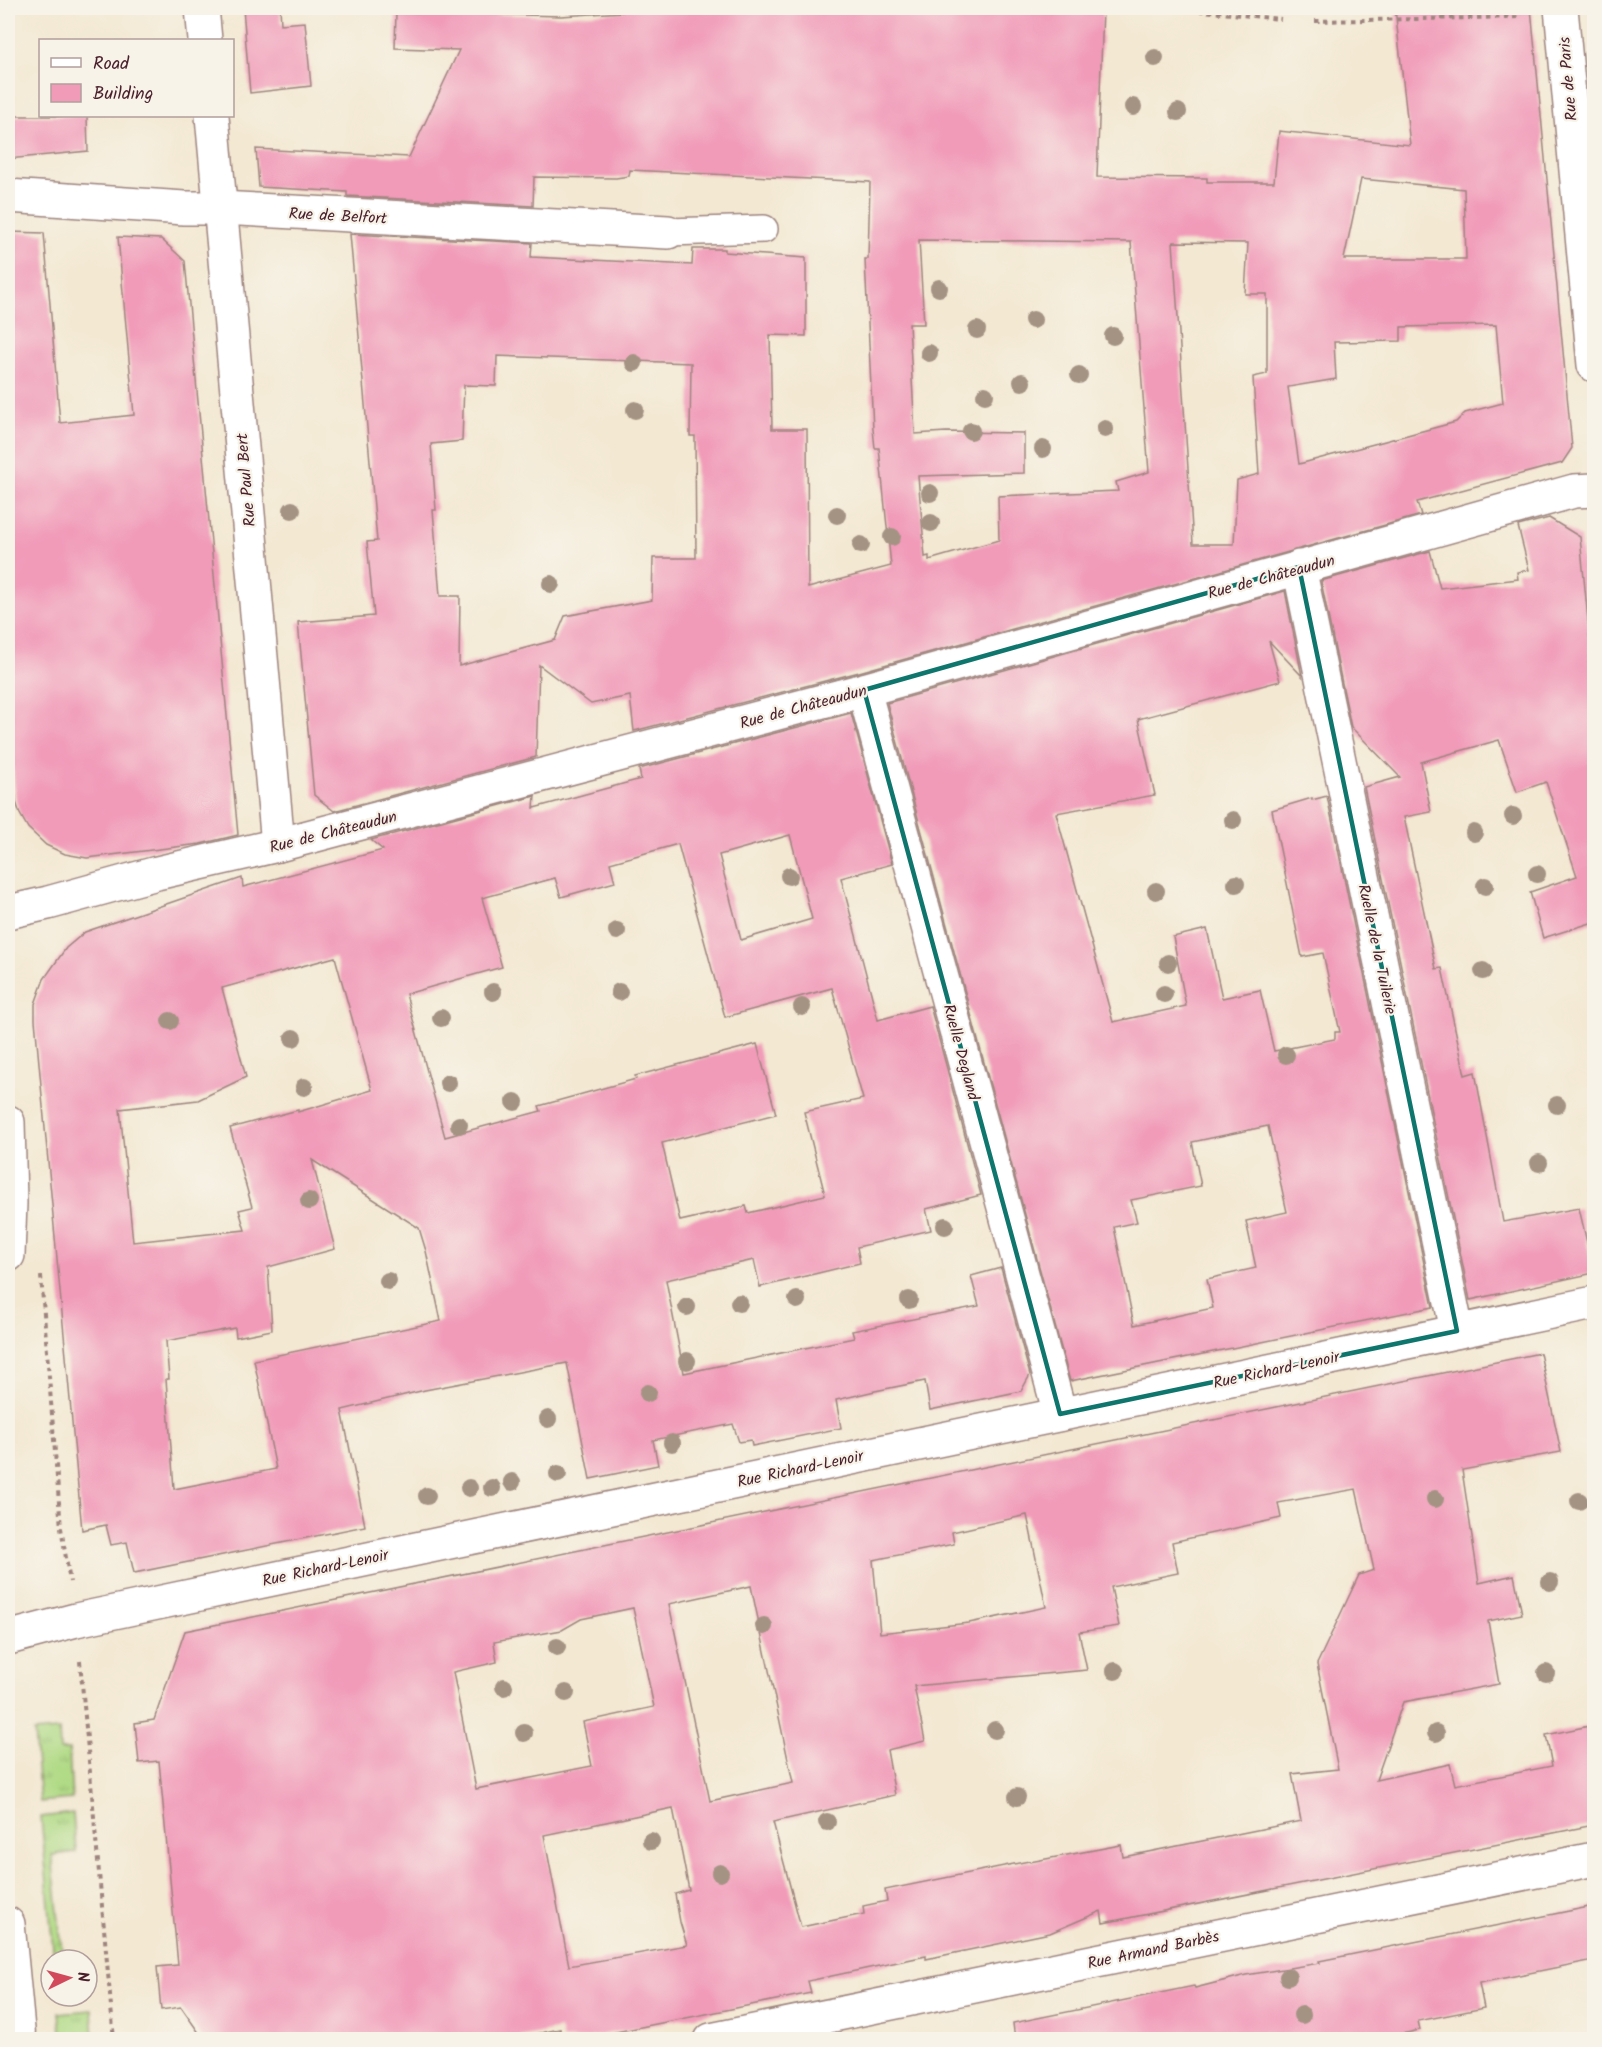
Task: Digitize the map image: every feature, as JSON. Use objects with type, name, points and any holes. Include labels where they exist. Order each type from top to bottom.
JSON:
[{"type":"street","points":[[202,8],[205,39]]},
{"type":"street","name":"Rue de Paris","points":[[1561,12],[1594,365]]},
{"type":"street","name":"Rue Paul Bert","points":[[212,117],[278,845]]},
{"type":"street","name":"Rue de Belfort","points":[[8,196],[184,208],[668,232]]},
{"type":"street","name":"Rue de Châteaudun","points":[[8,912],[157,873],[278,845],[864,690],[1574,491],[1594,489]]},
{"type":"street","name":"Ruelle de la Tuilerie","points":[[1299,567],[1457,1331]]},
{"type":"street","name":"Ruelle Degland","points":[[864,690],[1060,1414]]},
{"type":"street","points":[[8,1122],[10,1203],[8,1255]]},
{"type":"street","name":"Rue Richard-Lenoir","points":[[8,1638],[76,1620],[1594,1303]]},
{"type":"street","name":"Rue Armand Barbès","points":[[711,2040],[1594,1859]]},
{"type":"street","points":[[8,1924],[19,2040]]},
{"type":"lane","points":[[668,232],[764,229]]},
{"type":"path","points":[[1172,8],[1281,19]]},
{"type":"path","points":[[1315,21],[1561,12]]},
{"type":"highlighted area","points":[[1299,567],[1457,1331],[1060,1414],[864,690]]},
{"type":"green space","points":[[59,1730],[60,1750],[69,1750],[72,1799],[40,1802],[34,1732]]},
{"type":"green space","points":[[73,1813],[76,1852],[52,1855],[62,1948],[53,1948],[41,1817]]},
{"type":"green space","points":[[92,2010],[94,2039],[62,2039],[59,2013]]},
{"type":"building","points":[[243,8],[280,8],[281,24],[305,22],[311,86],[250,93]]},
{"type":"building","points":[[627,8],[1103,8],[1097,177],[1207,178],[1207,182],[1274,182],[1279,131],[1410,145],[1395,8],[1531,8],[1572,448],[1562,463],[1417,502],[1421,515],[859,672],[634,731],[630,696],[591,704],[539,665],[536,757],[334,811],[314,795],[298,622],[374,616],[367,542],[377,541],[350,234],[532,243],[531,257],[692,265],[693,249],[725,249],[725,252],[806,258],[806,336],[770,335],[772,429],[807,429],[808,588],[891,566],[879,448],[875,448],[873,429],[865,259],[868,259],[870,182],[630,170],[629,176],[616,178],[534,177],[533,206],[347,196],[347,192],[259,187],[256,149],[409,157],[459,50],[395,48],[396,12],[561,16],[622,12]],"holes":[[[1361,179],[1464,189],[1466,259],[1344,259]],[[919,240],[1131,242],[1149,472],[1116,482],[1118,491],[998,496],[999,540],[929,560],[929,556],[925,557],[918,476],[1024,473],[1024,433],[915,434],[909,324],[924,324]],[[1173,242],[1248,243],[1245,294],[1267,294],[1267,374],[1253,377],[1259,474],[1237,480],[1234,544],[1193,544]],[[1496,325],[1503,403],[1465,413],[1456,422],[1299,464],[1288,387],[1336,379],[1334,342],[1401,341],[1401,327]],[[497,356],[691,363],[690,436],[695,436],[696,558],[653,558],[652,600],[565,616],[555,640],[459,666],[460,596],[440,596],[433,510],[436,510],[431,444],[462,441],[464,385],[496,386]]]},
{"type":"building","points":[[8,116],[87,117],[88,151],[8,159]]},
{"type":"building","points":[[8,232],[44,233],[60,423],[134,415],[118,237],[161,239],[185,261],[238,835],[200,844],[87,858],[65,854],[46,845],[28,828],[20,814],[16,802],[8,716]]},
{"type":"building","points":[[1549,518],[1580,537],[1594,683],[1594,922],[1543,938],[1530,892],[1577,876],[1546,782],[1517,792],[1499,740],[1421,762],[1431,812],[1404,817],[1436,969],[1442,968],[1465,1075],[1475,1072],[1503,1222],[1579,1208],[1594,1273],[1470,1300],[1364,787],[1400,777],[1351,727],[1321,581],[1430,551],[1440,588],[1518,579],[1517,572],[1529,570],[1518,526]]},
{"type":"building","points":[[1285,591],[1302,676],[1269,641],[1280,681],[1138,719],[1155,795],[1056,813],[1113,1022],[1186,1006],[1173,937],[1207,929],[1222,998],[1260,990],[1274,1051],[1335,1039],[1335,1032],[1340,1032],[1323,953],[1302,957],[1272,810],[1327,796],[1433,1307],[1070,1381],[887,703]],"holes":[[[1268,1126],[1287,1212],[1246,1221],[1256,1268],[1207,1279],[1213,1308],[1134,1325],[1114,1227],[1137,1222],[1131,1200],[1201,1186],[1192,1142]]]},
{"type":"building","points":[[851,713],[892,864],[841,878],[878,1020],[930,1006],[981,1195],[926,1209],[931,1230],[857,1247],[860,1263],[760,1287],[754,1260],[666,1280],[684,1373],[854,1338],[852,1331],[979,1306],[971,1276],[1001,1268],[1030,1375],[1021,1391],[930,1410],[925,1381],[875,1391],[836,1400],[841,1428],[752,1446],[751,1440],[739,1442],[733,1424],[653,1440],[658,1465],[590,1479],[567,1363],[425,1390],[342,1410],[365,1526],[134,1573],[127,1542],[111,1545],[106,1525],[82,1530],[35,1020],[35,1004],[44,979],[66,948],[85,932],[242,878],[243,887],[383,850],[371,840],[535,796],[534,808],[641,779],[639,769]],"holes":[[[790,835],[812,919],[741,940],[719,855]],[[678,844],[725,1017],[832,988],[863,1099],[804,1112],[825,1195],[748,1213],[746,1206],[680,1221],[662,1143],[776,1114],[757,1044],[635,1076],[636,1079],[539,1106],[541,1111],[445,1137],[406,994],[502,967],[482,898],[555,878],[561,897],[615,882],[610,863]],[[335,957],[372,1090],[298,1112],[298,1110],[230,1128],[252,1207],[239,1210],[245,1230],[133,1242],[120,1109],[198,1100],[246,1077],[222,988]],[[312,1160],[419,1228],[441,1321],[254,1360],[276,1469],[174,1489],[166,1379],[169,1379],[166,1341],[235,1328],[236,1337],[272,1330],[268,1267],[335,1249]]]},
{"type":"building","points":[[1540,1353],[1561,1452],[1462,1470],[1479,1583],[1514,1575],[1522,1614],[1488,1621],[1499,1684],[1403,1702],[1376,1780],[1450,1764],[1455,1785],[1552,1766],[1546,1735],[1594,1725],[1594,1825],[1103,1923],[1101,1911],[1050,1933],[808,1981],[811,1993],[576,2040],[563,2040],[560,2029],[507,2040],[204,2040],[181,2007],[161,2010],[157,1967],[178,1965],[159,1761],[139,1763],[135,1723],[154,1720],[185,1631]],"holes":[[[1356,1489],[1374,1570],[1359,1575],[1317,1664],[1338,1769],[1292,1774],[1301,1821],[1123,1857],[1121,1845],[885,1890],[887,1901],[863,1906],[864,1914],[801,1927],[773,1822],[895,1795],[887,1750],[925,1741],[914,1686],[1087,1670],[1079,1632],[1119,1626],[1111,1587],[1178,1573],[1172,1542],[1281,1518],[1278,1503]],[[1027,1515],[1046,1607],[969,1623],[880,1633],[873,1560],[954,1544],[952,1532]],[[751,1586],[793,1783],[710,1801],[669,1604]],[[633,1608],[654,1707],[583,1722],[592,1766],[476,1789],[453,1672],[497,1662],[494,1642],[562,1630],[581,1619]],[[673,1808],[689,1890],[675,1894],[687,1945],[569,1966],[544,1835]]]},
{"type":"building","points":[[1594,1906],[1594,1960],[1479,1983],[1484,2008],[1418,2021],[1420,2030],[1374,2040],[1015,2040],[1013,2023]]}]
